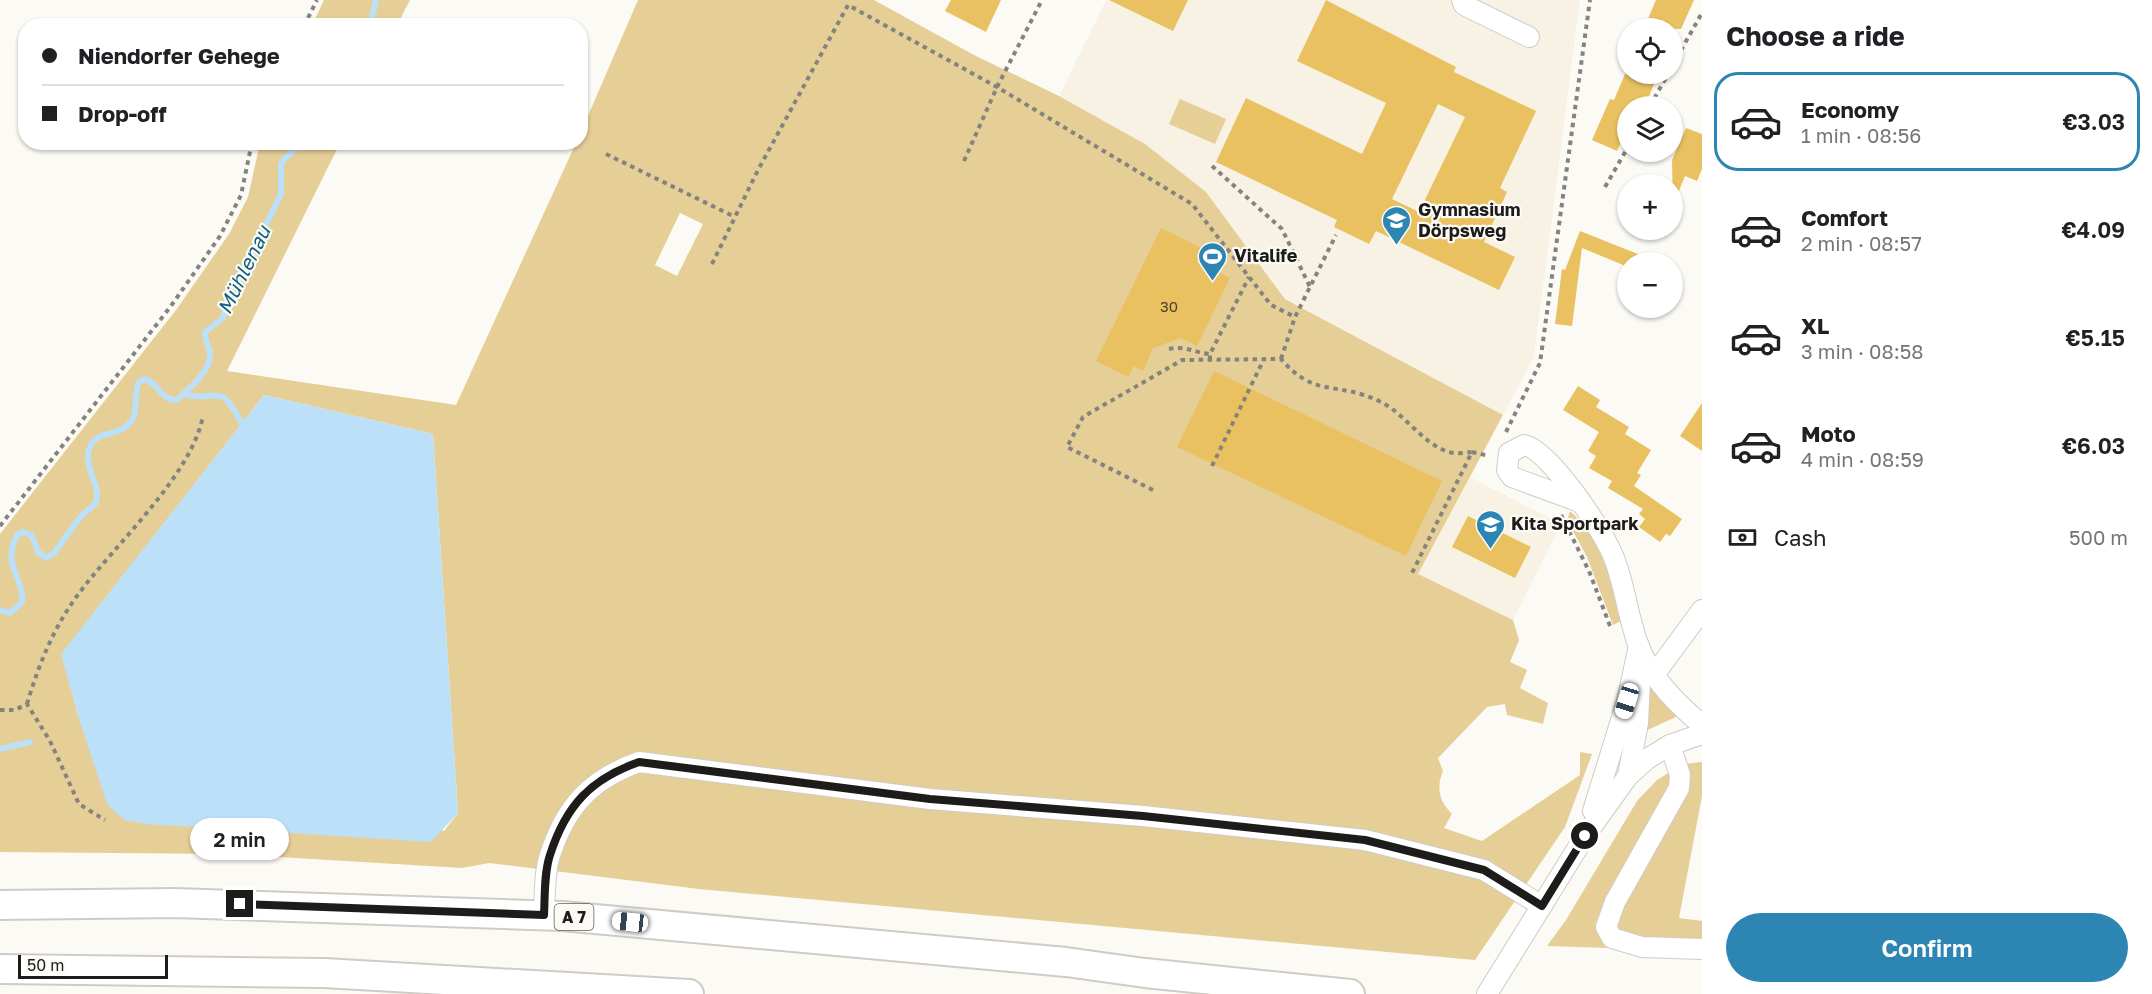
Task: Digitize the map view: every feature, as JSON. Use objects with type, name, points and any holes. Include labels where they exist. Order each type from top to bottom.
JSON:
[{"type":"highway","name":"A 7","points":[[0,905],[187,903],[544,915],[1066,962],[1145,973],[1350,994]]},
{"type":"highway","points":[[0,969],[324,973],[503,988],[689,994]]},
{"type":"street","points":[[1462,0],[1464,5],[1528,37]]},
{"type":"street","points":[[1573,500],[1597,524],[1614,556],[1639,646],[1654,675],[1669,694],[1702,725]]},
{"type":"street","points":[[1654,675],[1702,610]]},
{"type":"street","points":[[1628,776],[1641,699],[1639,646]]},
{"type":"street","points":[[1585,836],[1627,701],[1639,646]]},
{"type":"street","points":[[1487,994],[1585,836],[1628,776],[1647,759],[1670,745],[1702,734]]},
{"type":"street","points":[[1670,745],[1680,775],[1679,788],[1615,902],[1606,927],[1612,938],[1642,947],[1702,949]]},
{"type":"street","points":[[544,915],[549,856],[569,813],[588,788],[612,772],[639,762],[930,799],[1143,816],[1365,840],[1484,870],[1542,906]]},
{"type":"path","points":[[308,18],[317,0]]},
{"type":"path","points":[[964,161],[997,87],[1042,0]]},
{"type":"path","points":[[1504,435],[1540,363],[1590,0]]},
{"type":"path","points":[[712,264],[848,5],[997,87],[1192,204],[1271,305],[1295,317]]},
{"type":"path","points":[[1683,46],[1702,12]]},
{"type":"path","points":[[0,526],[171,306],[220,236],[241,195],[250,150]]},
{"type":"path","points":[[606,154],[735,217]]},
{"type":"path","points":[[1605,187],[1619,162]]},
{"type":"path","points":[[1212,166],[1282,229],[1310,287]]},
{"type":"path","points":[[1281,359],[1295,317],[1336,235]]},
{"type":"path","points":[[1210,360],[1210,354],[1249,277]]},
{"type":"path","points":[[1169,349],[1183,345],[1199,353],[1210,354]]},
{"type":"path","points":[[1152,490],[1067,447],[1083,417],[1182,360],[1263,361],[1281,359]]},
{"type":"path","points":[[1281,359],[1295,376],[1320,388],[1351,390],[1381,402],[1411,423],[1430,441],[1450,453],[1472,452],[1412,573]]},
{"type":"path","points":[[1212,466],[1263,361]]},
{"type":"path","points":[[0,710],[15,710],[27,704],[37,670],[54,632],[78,594],[134,528],[184,462],[201,428],[204,416]]},
{"type":"path","points":[[1493,457],[1497,449]]},
{"type":"path","points":[[1573,500],[1561,516],[1589,571],[1614,635]]},
{"type":"path","points":[[27,704],[50,741],[79,804],[105,820]]},
{"type":"shaded area","points":[[324,0],[410,0],[401,18],[315,18]]},
{"type":"shaded area","points":[[638,0],[874,0],[974,55],[1059,96],[1145,144],[1206,192],[1285,299],[1503,415],[1418,574],[1513,620],[1519,640],[1510,662],[1527,670],[1520,688],[1548,703],[1543,724],[1507,715],[1505,704],[1487,707],[1438,758],[1443,771],[1440,794],[1452,814],[1444,828],[1482,841],[1580,775],[1580,752],[1592,754],[1565,827],[1475,960],[699,889],[489,863],[462,868],[230,854],[0,852],[0,534],[176,310],[229,234],[248,197],[258,150],[337,150],[227,371],[456,405],[573,150],[588,150],[588,116]],"holes":[[[680,213],[703,224],[677,276],[655,265]],[[264,395],[433,434],[458,813],[444,831],[78,716],[62,654]]]},
{"type":"shaded area","name":"Gymnasium Dörpsweg","points":[[1106,0],[1580,0],[1534,357],[1503,415],[1285,298],[1206,192],[1145,144],[1059,96]]},
{"type":"shaded area","points":[[1180,99],[1226,119],[1215,144],[1169,124]]},
{"type":"shaded area","name":"Kita Sportpark","points":[[1470,477],[1561,524],[1513,620],[1418,574]]},
{"type":"shaded area","points":[[1570,511],[1581,522],[1598,547],[1615,590],[1623,620],[1613,625],[1587,557],[1567,520]]},
{"type":"shaded area","points":[[1649,687],[1652,687],[1678,716],[1641,733]]},
{"type":"shaded area","points":[[1702,762],[1702,796],[1679,918],[1702,921],[1702,951],[1547,946],[1566,920],[1637,801],[1657,780],[1683,764]]},
{"type":"water","points":[[264,395],[433,434],[458,813],[431,842],[146,824],[124,820],[107,804],[78,716],[61,654]]},
{"type":"building","points":[[951,0],[1001,0],[986,32],[945,11]]},
{"type":"building","points":[[1109,0],[1188,0],[1173,31]]},
{"type":"building","points":[[1326,0],[1456,67],[1454,72],[1536,111],[1500,188],[1507,192],[1484,242],[1515,257],[1499,290],[1376,231],[1369,244],[1334,227],[1337,220],[1216,162],[1246,98],[1362,154],[1386,103],[1297,61]],"holes":[[[1438,104],[1465,117],[1419,212],[1392,199]]]},
{"type":"building","points":[[1656,0],[1694,0],[1683,25],[1683,18],[1648,18]]},
{"type":"building","points":[[1621,84],[1654,84],[1649,96],[1617,96],[1617,151],[1592,140],[1610,99],[1614,100]]},
{"type":"building","points":[[1686,128],[1702,134],[1702,169],[1697,181],[1685,176],[1683,181],[1683,174],[1672,174],[1672,162],[1683,162],[1683,135]]},
{"type":"building","points":[[1161,228],[1203,249],[1197,261],[1230,278],[1197,346],[1181,338],[1153,348],[1143,371],[1134,366],[1128,377],[1096,361]]},
{"type":"building","points":[[1580,231],[1633,252],[1617,252],[1617,262],[1582,248],[1572,326],[1555,324],[1562,269],[1565,270]]},
{"type":"building","points":[[1214,371],[1442,481],[1406,556],[1177,447]]},
{"type":"building","points":[[1578,386],[1600,400],[1596,407],[1629,427],[1625,434],[1651,450],[1637,473],[1641,475],[1634,486],[1682,519],[1670,536],[1666,534],[1660,542],[1639,527],[1645,519],[1639,514],[1643,509],[1608,488],[1612,481],[1589,468],[1596,456],[1588,451],[1599,432],[1563,410]]},
{"type":"building","points":[[1702,403],[1702,451],[1680,436]]},
{"type":"building","points":[[1468,516],[1531,547],[1515,578],[1452,547]]},
{"type":"waterway","name":"Mühlenau","points":[[372,18],[376,0]]},
{"type":"waterway","name":"Mühlenau","points":[[0,610],[10,613],[22,602],[22,594],[11,555],[18,534],[23,532],[32,536],[38,552],[46,558],[54,553],[81,516],[96,503],[97,490],[88,461],[90,446],[98,437],[121,430],[131,421],[134,416],[139,382],[144,379],[149,381],[167,398],[177,400],[206,368],[210,353],[205,332],[223,318],[230,289],[242,274],[281,194],[281,164],[294,150]]},
{"type":"waterway","name":"Mühlenau","points":[[183,394],[222,397],[228,401],[242,424]]},
{"type":"waterway","points":[[0,749],[30,742]]},
{"type":"place","name":"Gymnasium Dörpsweg","points":[[1397,246]]},
{"type":"place","name":"Vitalife","points":[[1213,282]]},
{"type":"place","name":"Kita Sportpark","points":[[1490,550]]},
{"type":"route","points":[[240,904],[544,915],[549,856],[569,813],[588,788],[612,772],[639,762],[930,799],[1143,816],[1365,840],[1462,862],[1484,870],[1542,906],[1585,836]]}]
